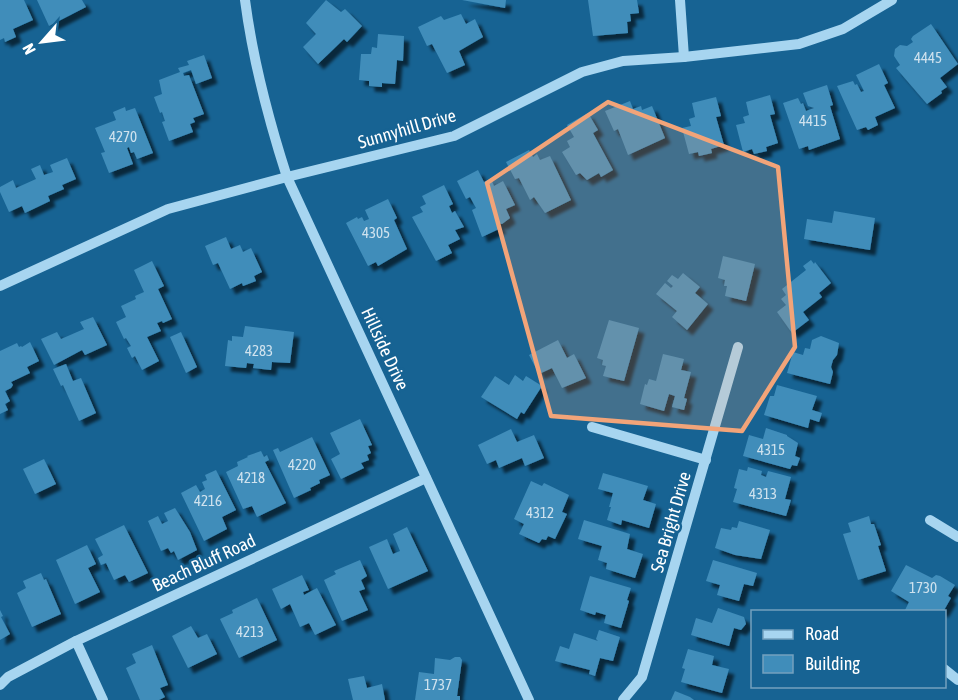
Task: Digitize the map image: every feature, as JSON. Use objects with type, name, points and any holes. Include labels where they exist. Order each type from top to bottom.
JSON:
[{"type":"street","name":"Hillside Drive","points":[[244,0],[252,50],[268,120],[287,177],[529,700]]},
{"type":"street","points":[[680,0],[684,57]]},
{"type":"street","name":"Sunnyhill Drive","points":[[0,286],[168,209],[454,136],[582,72],[623,61],[684,57],[799,44],[843,29],[892,0]]},
{"type":"street","name":"Sea Bright Drive","points":[[623,700],[642,677],[738,347]]},
{"type":"street","points":[[592,427],[706,460]]},
{"type":"street","name":"Beach Bluff Road","points":[[0,685],[8,677],[76,641],[426,478]]},
{"type":"street","points":[[930,520],[958,537]]},
{"type":"street","points":[[76,641],[103,700]]},
{"type":"street","points":[[946,670],[958,680]]},
{"type":"highlighted area","points":[[608,102],[778,167],[795,347],[742,431],[551,416],[487,183]]},
{"type":"building","points":[[0,0],[24,0],[33,20],[13,29],[16,37],[5,42],[4,38],[0,40]]},
{"type":"building","points":[[37,0],[82,0],[86,7],[49,26]]},
{"type":"building","points":[[326,0],[341,12],[345,9],[362,26],[347,42],[344,39],[318,64],[303,47],[316,34],[306,23]]},
{"type":"building","points":[[462,0],[506,0],[505,8]]},
{"type":"building","points":[[588,0],[637,0],[639,13],[630,14],[631,21],[627,22],[628,33],[593,36]]},
{"type":"building","points":[[461,14],[466,24],[475,19],[483,37],[459,51],[465,65],[447,73],[432,44],[427,46],[418,27],[441,16],[444,20]]},
{"type":"building","points":[[931,24],[958,64],[940,78],[947,87],[927,104],[896,68],[900,65],[894,56],[895,49],[900,45],[907,46],[913,42],[911,39],[913,36]]},
{"type":"building","points":[[378,34],[404,36],[403,61],[397,60],[395,84],[382,83],[382,87],[369,86],[369,81],[359,80],[361,54],[371,54],[372,47],[377,48]]},
{"type":"building","points":[[204,55],[212,78],[196,84],[191,70],[183,73],[184,76],[189,75],[204,114],[193,118],[195,122],[190,124],[193,132],[169,141],[162,122],[165,121],[162,112],[160,113],[154,97],[162,94],[159,80],[180,72],[178,68],[189,65],[187,61]]},
{"type":"building","points":[[879,64],[888,83],[884,85],[895,108],[875,117],[878,125],[868,130],[866,127],[857,130],[837,86],[853,81],[861,92],[864,91],[856,75]]},
{"type":"building","points":[[827,85],[833,105],[830,106],[840,139],[809,150],[808,146],[799,149],[783,103],[798,98],[806,111],[814,108],[808,106],[803,93]]},
{"type":"building","points":[[770,95],[775,114],[770,115],[778,143],[766,147],[767,151],[754,154],[752,149],[743,152],[736,125],[745,123],[743,117],[749,115],[746,102]]},
{"type":"building","points":[[716,97],[721,116],[716,117],[724,145],[711,149],[712,153],[699,156],[698,152],[689,154],[682,128],[691,126],[689,119],[695,117],[692,103]]},
{"type":"building","points":[[630,101],[633,109],[641,106],[642,110],[652,106],[665,138],[628,155],[618,129],[614,131],[605,111]]},
{"type":"building","points":[[125,107],[126,111],[135,108],[153,153],[137,159],[129,147],[127,148],[133,164],[109,173],[101,153],[105,152],[95,128],[116,120],[113,112]]},
{"type":"building","points":[[588,113],[598,130],[593,133],[613,170],[601,177],[599,173],[587,180],[580,173],[576,175],[562,152],[570,147],[567,141],[574,137],[567,125]]},
{"type":"building","points":[[529,150],[533,157],[537,154],[540,160],[550,156],[571,200],[545,213],[534,197],[530,200],[519,178],[515,179],[506,162]]},
{"type":"building","points":[[67,158],[76,179],[62,185],[64,189],[48,196],[50,201],[25,213],[22,206],[9,212],[0,187],[13,180],[16,188],[36,179],[31,169],[40,165],[44,175],[53,172],[50,165]]},
{"type":"building","points":[[478,170],[484,182],[491,179],[494,186],[503,181],[515,205],[506,209],[510,218],[502,224],[498,223],[501,228],[482,237],[472,210],[476,208],[470,197],[466,199],[457,181]]},
{"type":"building","points":[[444,185],[453,204],[449,206],[452,213],[455,211],[464,227],[455,230],[460,239],[448,245],[452,253],[436,261],[412,217],[423,212],[420,207],[426,204],[422,196]]},
{"type":"building","points":[[388,199],[397,218],[394,220],[407,249],[378,266],[376,262],[368,266],[346,223],[357,217],[358,219],[362,217],[364,221],[369,219],[365,210]]},
{"type":"building","points":[[834,211],[875,218],[870,250],[804,239],[807,219],[832,223]]},
{"type":"building","points":[[226,237],[231,249],[240,245],[243,252],[251,248],[262,272],[254,276],[256,281],[243,286],[242,283],[230,289],[218,263],[213,265],[205,246]]},
{"type":"building","points":[[723,256],[755,264],[746,301],[725,296],[727,286],[724,286],[725,280],[718,278]]},
{"type":"building","points":[[811,260],[831,283],[819,293],[822,297],[803,312],[809,320],[792,333],[777,312],[786,305],[781,299],[786,295],[782,289],[806,270],[803,266]]},
{"type":"building","points":[[152,261],[164,286],[158,289],[172,319],[157,323],[161,331],[147,337],[159,361],[142,370],[135,356],[132,358],[127,348],[131,346],[126,338],[124,339],[116,322],[126,317],[121,306],[136,299],[135,296],[144,292],[134,270]]},
{"type":"building","points":[[683,273],[700,287],[695,293],[708,304],[687,330],[672,317],[677,311],[656,294],[665,283],[671,288],[673,286],[667,281],[672,275],[678,279]]},
{"type":"building","points":[[93,317],[107,345],[85,355],[82,350],[54,365],[41,339],[57,332],[61,339],[84,329],[80,322]]},
{"type":"building","points":[[609,320],[639,328],[624,381],[603,376],[606,366],[602,365],[603,360],[597,358]]},
{"type":"building","points":[[245,326],[294,332],[290,363],[272,362],[271,370],[253,368],[254,364],[247,363],[246,368],[225,366],[228,340],[232,341],[232,336],[243,337]]},
{"type":"building","points":[[181,332],[197,367],[186,373],[170,337]]},
{"type":"building","points":[[821,336],[839,343],[837,355],[831,367],[833,372],[830,384],[787,373],[793,352],[803,355],[805,348],[810,349],[812,340]]},
{"type":"building","points":[[558,340],[567,358],[574,354],[586,378],[562,388],[552,368],[539,374],[529,355]]},
{"type":"building","points":[[30,342],[39,361],[27,367],[30,373],[11,382],[13,385],[11,388],[5,391],[10,401],[5,404],[8,410],[0,414],[0,351],[17,343],[19,347],[22,347]]},
{"type":"building","points":[[663,354],[684,359],[681,370],[691,372],[684,398],[687,399],[684,410],[672,407],[675,396],[669,394],[664,411],[640,404],[645,384],[647,385],[649,379],[656,381]]},
{"type":"building","points":[[66,364],[73,381],[81,378],[96,413],[79,421],[53,369]]},
{"type":"building","points":[[515,375],[523,381],[526,376],[542,386],[524,414],[521,412],[517,419],[481,397],[495,376],[509,385]]},
{"type":"building","points":[[777,385],[817,396],[812,410],[822,413],[819,422],[810,419],[808,428],[764,415],[770,396],[774,396]]},
{"type":"building","points":[[360,419],[372,445],[368,446],[371,453],[367,455],[369,460],[361,463],[364,468],[341,479],[331,459],[340,454],[330,433]]},
{"type":"building","points":[[766,428],[787,435],[798,443],[795,456],[800,458],[797,466],[792,465],[790,469],[743,456],[749,435],[763,439]]},
{"type":"building","points":[[511,429],[517,442],[534,435],[544,458],[525,466],[522,458],[499,468],[496,460],[487,464],[478,445]]},
{"type":"building","points":[[312,437],[330,475],[319,480],[320,483],[310,488],[311,490],[294,498],[273,450],[278,448],[280,452]]},
{"type":"building","points":[[261,451],[264,457],[267,455],[269,460],[265,462],[286,503],[257,517],[252,506],[243,509],[226,472],[238,466],[237,462],[247,456]]},
{"type":"building","points":[[44,459],[56,484],[35,494],[23,469]]},
{"type":"building","points":[[748,467],[762,471],[761,475],[766,477],[768,471],[791,477],[785,499],[791,500],[786,516],[733,502],[739,469],[747,471]]},
{"type":"building","points":[[216,470],[236,510],[222,517],[227,529],[204,541],[181,493],[196,485],[200,492],[205,489],[202,482],[207,480],[205,475]]},
{"type":"building","points":[[603,473],[648,486],[643,500],[656,504],[649,528],[622,520],[621,525],[607,520],[613,493],[598,489]]},
{"type":"building","points":[[531,481],[542,486],[544,483],[569,495],[562,512],[567,514],[555,539],[548,536],[546,540],[542,539],[539,543],[519,534],[524,524],[514,519]]},
{"type":"building","points":[[175,508],[190,532],[197,550],[178,560],[174,551],[171,553],[168,548],[161,551],[148,521],[158,516],[162,524],[168,521],[164,513]]},
{"type":"building","points":[[869,516],[881,545],[878,546],[886,571],[858,580],[843,534],[851,532],[848,523]]},
{"type":"building","points":[[584,520],[630,534],[627,549],[643,554],[635,578],[606,569],[607,563],[598,560],[602,546],[578,539]]},
{"type":"building","points":[[739,521],[770,530],[761,559],[735,555],[715,548],[721,528],[731,530],[732,527],[737,528]]},
{"type":"building","points":[[124,525],[148,573],[129,582],[125,575],[114,580],[106,563],[101,565],[98,558],[103,555],[95,539]]},
{"type":"building","points":[[407,527],[428,571],[388,589],[369,547],[387,539],[393,554],[400,551],[393,534]]},
{"type":"building","points":[[87,545],[96,564],[88,568],[100,592],[75,604],[56,560]]},
{"type":"building","points":[[360,560],[367,576],[361,580],[365,589],[359,591],[368,610],[342,621],[324,580],[336,574],[334,571]]},
{"type":"building","points":[[713,560],[757,573],[753,586],[744,584],[739,601],[717,595],[720,585],[706,581]]},
{"type":"building","points":[[906,565],[932,578],[936,575],[940,576],[955,585],[948,596],[951,598],[944,610],[905,610],[909,602],[891,591]]},
{"type":"building","points":[[41,573],[44,580],[46,579],[61,614],[32,627],[17,593],[26,588],[23,581]]},
{"type":"building","points":[[302,575],[309,590],[303,592],[304,595],[317,588],[336,625],[315,635],[309,623],[300,627],[290,604],[281,609],[272,589]]},
{"type":"building","points":[[590,576],[631,588],[621,628],[604,623],[606,615],[596,612],[595,615],[580,610]]},
{"type":"building","points":[[257,598],[277,640],[239,658],[220,619],[233,613],[232,610]]},
{"type":"building","points":[[718,608],[744,617],[746,624],[741,630],[734,628],[729,646],[691,635],[696,618],[712,623]]},
{"type":"building","points":[[0,610],[10,634],[0,640]]},
{"type":"building","points":[[191,626],[198,638],[207,634],[217,654],[188,668],[172,636]]},
{"type":"building","points":[[599,630],[620,637],[613,661],[600,658],[595,676],[589,674],[590,670],[555,661],[560,646],[569,649],[574,633],[598,641],[596,639]]},
{"type":"building","points":[[152,645],[168,685],[160,688],[165,697],[159,700],[140,700],[126,668],[136,663],[132,654]]},
{"type":"building","points":[[688,649],[714,656],[712,665],[729,669],[722,693],[681,682],[685,669],[682,668]]},
{"type":"building","points":[[460,657],[462,660],[457,696],[460,696],[460,700],[415,700],[419,672],[434,674],[435,658],[450,660]]},
{"type":"building","points":[[364,676],[367,688],[382,684],[385,700],[353,700],[348,679]]},
{"type":"building","points":[[675,691],[690,697],[694,700],[671,700]]}]
